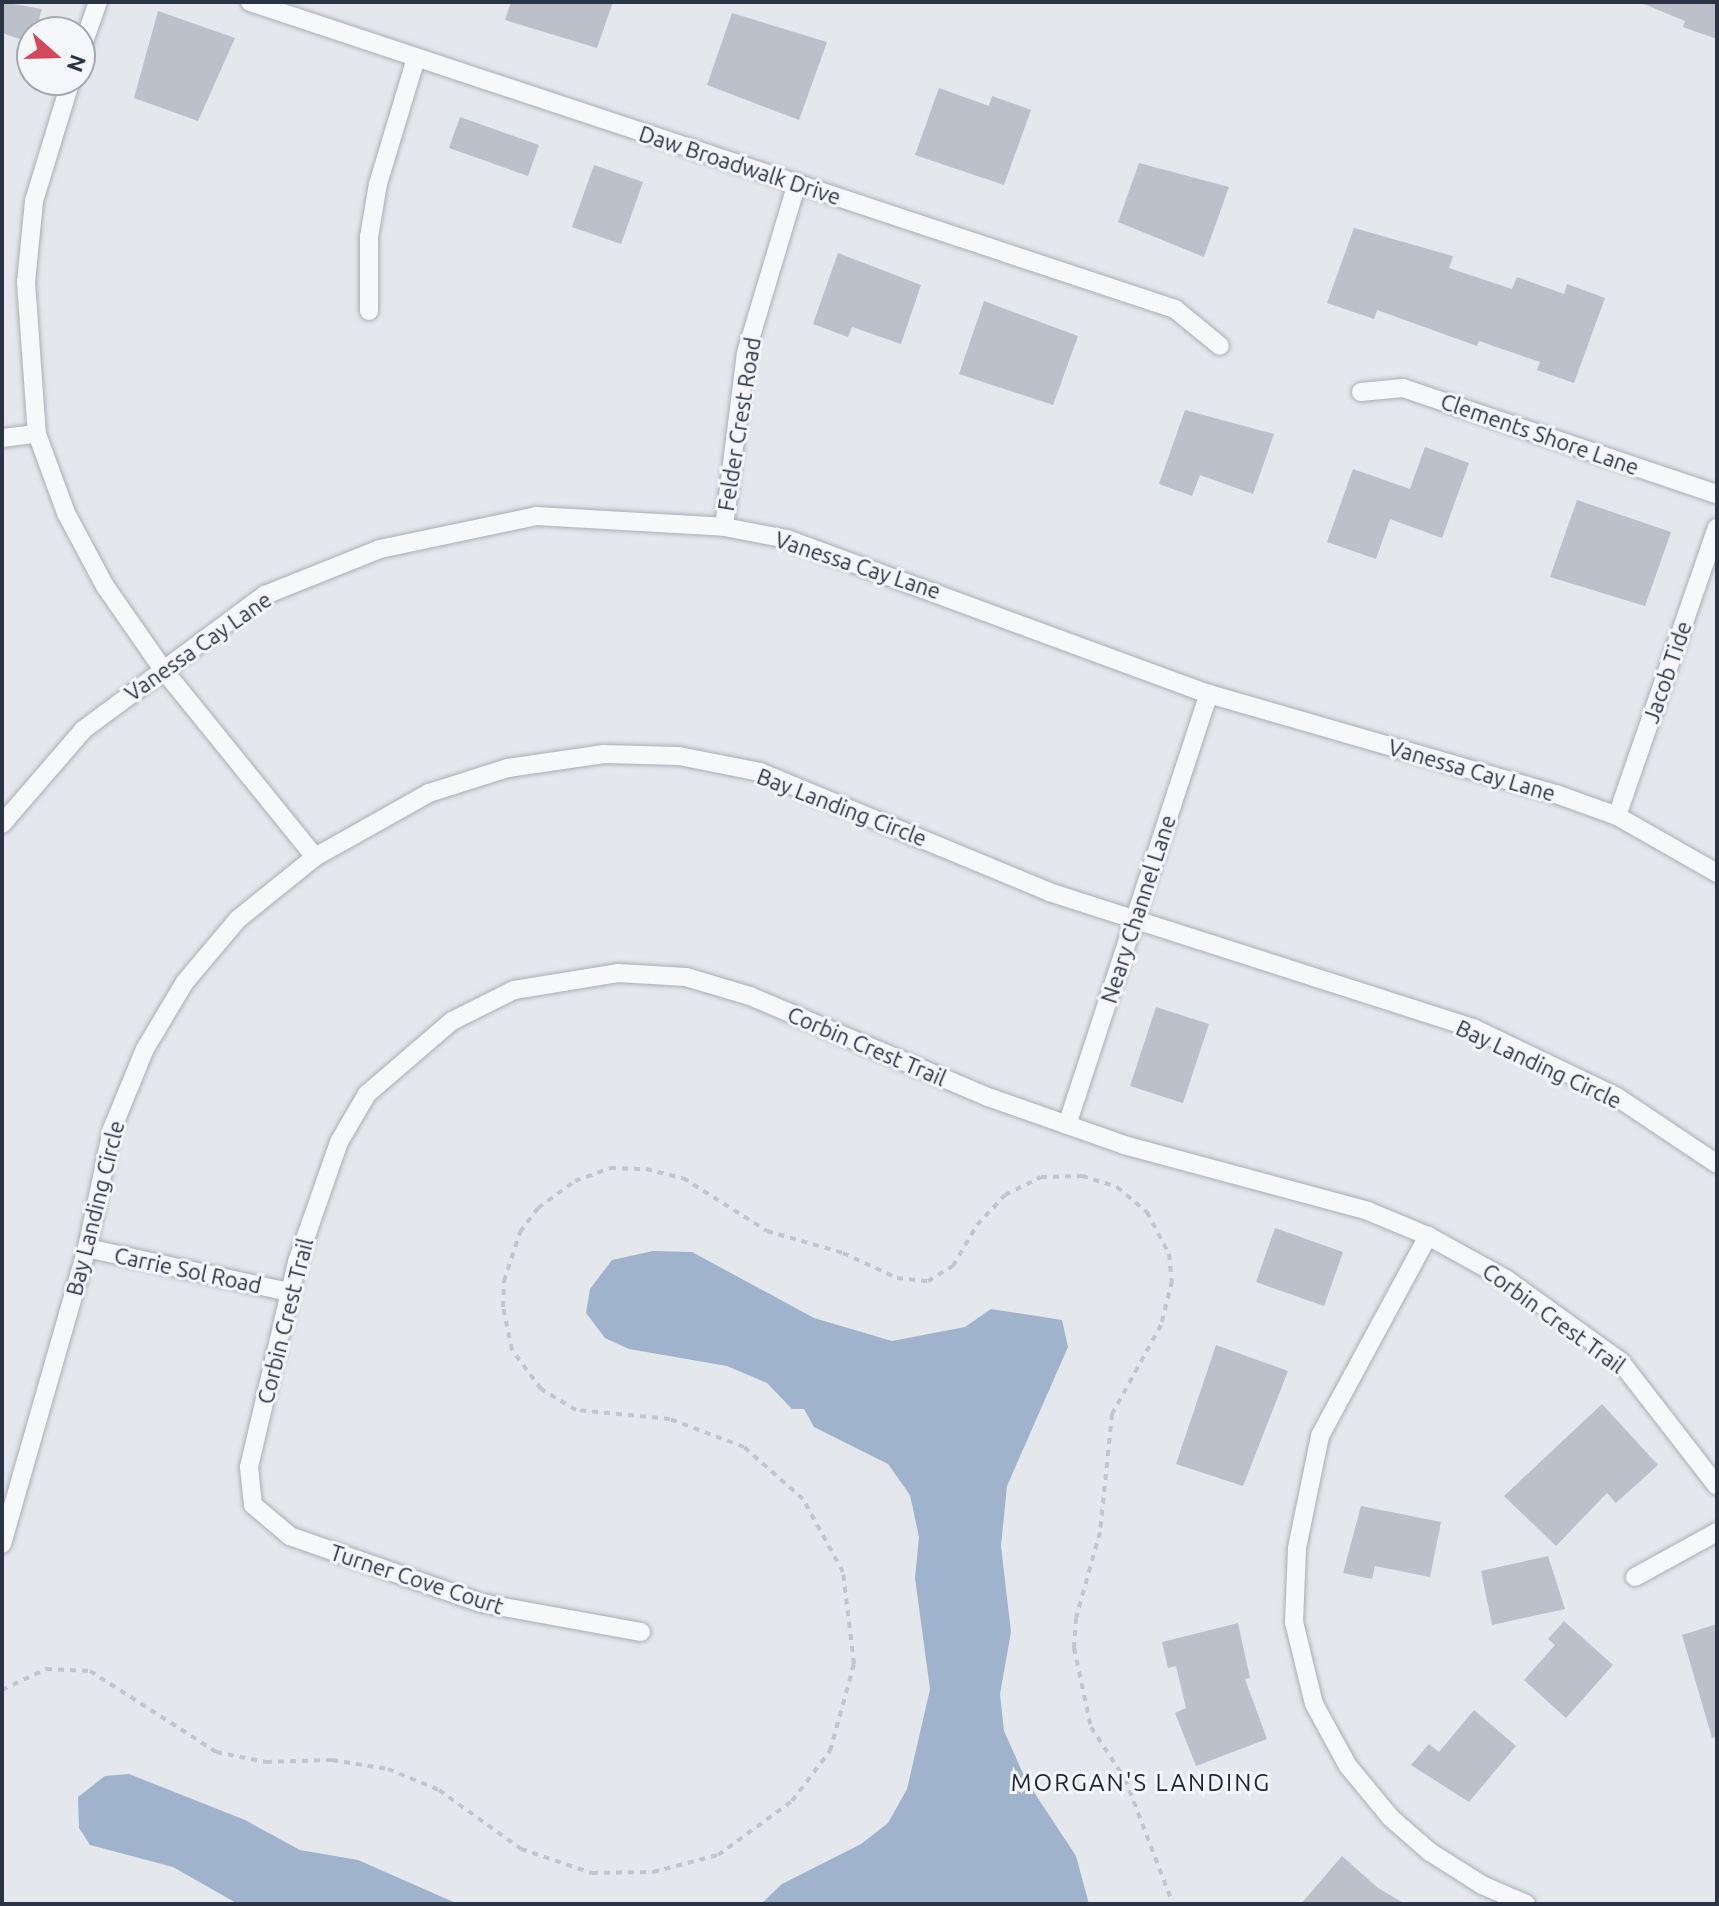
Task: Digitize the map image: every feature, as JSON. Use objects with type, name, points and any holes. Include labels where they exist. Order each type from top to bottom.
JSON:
[{"type":"street","name":"Daw Broadwalk Drive","points":[[250,2],[1175,309],[1220,346]]},
{"type":"street","points":[[369,311],[369,237],[378,184],[416,58]]},
{"type":"street","points":[[66,96],[34,201],[28,255],[26,345],[37,434],[66,513],[99,574],[162,668],[315,857]]},
{"type":"street","name":"Felder Crest Road","points":[[724,527],[746,353],[797,183]]},
{"type":"street","name":"Clements Shore Lane","points":[[1361,392],[1403,388],[1717,494]]},
{"type":"street","points":[[2,438],[37,434]]},
{"type":"street","name":"Vanessa Cay Lane","points":[[2,824],[83,730],[162,668],[265,595],[380,549],[536,516],[724,527],[853,559],[1209,694],[1617,816],[1717,873]]},
{"type":"street","name":"Jacob Tide","points":[[1617,816],[1717,528]]},
{"type":"street","name":"Neary Channel Lane","points":[[1067,1125],[1209,694]]},
{"type":"street","name":"Bay Landing Circle","points":[[2,1544],[87,1248],[112,1129],[145,1049],[185,982],[238,919],[315,857],[429,793],[508,768],[604,754],[679,756],[760,772],[825,796],[1049,892],[1475,1029],[1617,1097],[1717,1164]]},
{"type":"street","name":"Corbin Crest Trail","points":[[253,1505],[249,1467],[289,1292],[339,1142],[367,1094],[452,1021],[514,990],[618,973],[686,977],[750,996],[1067,1125],[1368,1211],[1428,1236],[1506,1279],[1620,1361],[1717,1486]]},
{"type":"street","points":[[1428,1236],[1320,1436],[1297,1548],[1294,1622],[1314,1704],[1356,1777],[1430,1852],[1482,1885],[1526,1904]]},
{"type":"street","name":"Carrie Sol Road","points":[[87,1248],[289,1292]]},
{"type":"street","name":"Turner Cove Court","points":[[253,1505],[290,1536],[403,1578],[481,1603],[641,1632]]},
{"type":"street","points":[[1635,1577],[1717,1532]]},
{"type":"path","points":[[2,1690],[46,1669],[90,1671],[216,1752],[266,1762],[332,1760],[388,1769],[439,1790],[521,1849],[579,1870],[653,1872],[718,1855],[783,1809],[830,1751],[854,1664],[843,1572],[803,1499],[744,1447],[670,1419],[576,1410],[541,1389],[512,1350],[503,1307],[504,1281],[520,1232],[538,1208],[575,1181],[610,1168],[646,1169],[699,1186],[767,1231],[852,1256],[897,1278],[928,1281],[953,1266],[977,1225],[1005,1195],[1041,1177],[1082,1176],[1117,1187],[1147,1212],[1170,1267],[1161,1325],[1112,1414],[1100,1532],[1074,1648],[1091,1727],[1125,1779],[1153,1865],[1173,1904]]},
{"type":"water","points":[[653,1251],[692,1252],[814,1318],[892,1341],[965,1327],[991,1309],[1062,1320],[1068,1347],[1007,1486],[1001,1546],[1011,1632],[1000,1694],[1004,1731],[1026,1780],[1076,1856],[1089,1904],[761,1904],[782,1884],[861,1844],[888,1823],[907,1789],[930,1689],[915,1578],[919,1537],[910,1495],[888,1464],[814,1427],[804,1409],[792,1409],[767,1383],[727,1366],[629,1349],[605,1338],[586,1313],[590,1289],[612,1260]]},
{"type":"water","points":[[129,1774],[245,1820],[300,1850],[358,1860],[458,1904],[238,1904],[173,1867],[90,1845],[79,1828],[78,1797],[105,1776]]},
{"type":"building","points":[[2,2],[42,9],[40,16],[16,16],[16,38],[2,33]]},
{"type":"building","points":[[511,2],[613,2],[597,48],[505,20]]},
{"type":"building","points":[[1639,2],[1717,2],[1717,39],[1683,27],[1685,21]]},
{"type":"building","points":[[158,11],[235,38],[198,121],[134,98]]},
{"type":"building","points":[[732,13],[827,42],[799,120],[707,85]]},
{"type":"building","points":[[939,88],[989,106],[992,96],[1031,110],[1004,185],[915,155]]},
{"type":"building","points":[[460,117],[539,145],[528,176],[449,148]]},
{"type":"building","points":[[1139,163],[1229,187],[1204,257],[1118,222]]},
{"type":"building","points":[[594,165],[643,182],[621,244],[572,227]]},
{"type":"building","points":[[1354,228],[1453,256],[1449,268],[1512,289],[1517,277],[1564,294],[1567,284],[1605,298],[1574,383],[1537,370],[1540,362],[1479,341],[1477,346],[1377,310],[1374,319],[1327,303]]},
{"type":"building","points":[[838,253],[921,285],[901,344],[852,327],[848,337],[813,324]]},
{"type":"building","points":[[984,301],[1078,336],[1053,405],[959,374]]},
{"type":"building","points":[[1185,410],[1274,434],[1253,494],[1200,475],[1192,496],[1159,484]]},
{"type":"building","points":[[1425,447],[1469,463],[1442,538],[1390,519],[1376,559],[1327,542],[1353,469],[1410,489]]},
{"type":"building","points":[[1577,500],[1671,532],[1645,606],[1550,577]]},
{"type":"building","points":[[1156,1007],[1209,1024],[1183,1103],[1130,1086]]},
{"type":"building","points":[[1275,1228],[1343,1252],[1324,1306],[1256,1282]]},
{"type":"building","points":[[1216,1345],[1288,1371],[1243,1486],[1176,1464]]},
{"type":"building","points":[[1602,1404],[1658,1465],[1616,1503],[1607,1493],[1556,1546],[1504,1496]]},
{"type":"building","points":[[1361,1506],[1441,1522],[1430,1577],[1375,1566],[1372,1579],[1343,1573]]},
{"type":"building","points":[[1548,1556],[1565,1609],[1492,1625],[1481,1571]]},
{"type":"building","points":[[1564,1621],[1613,1665],[1566,1718],[1524,1680],[1555,1645],[1548,1639]]},
{"type":"building","points":[[1238,1623],[1250,1678],[1245,1679],[1267,1739],[1196,1766],[1175,1713],[1186,1708],[1176,1666],[1168,1668],[1162,1642]]},
{"type":"building","points":[[1717,1624],[1717,1737],[1712,1738],[1682,1635]]},
{"type":"building","points":[[1474,1710],[1516,1746],[1469,1802],[1411,1765],[1429,1744],[1439,1752]]},
{"type":"building","points":[[1342,1856],[1378,1888],[1405,1904],[1301,1904]]},
{"type":"district","name":"MORGAN'S LANDING","points":[[1141,1783]]}]
